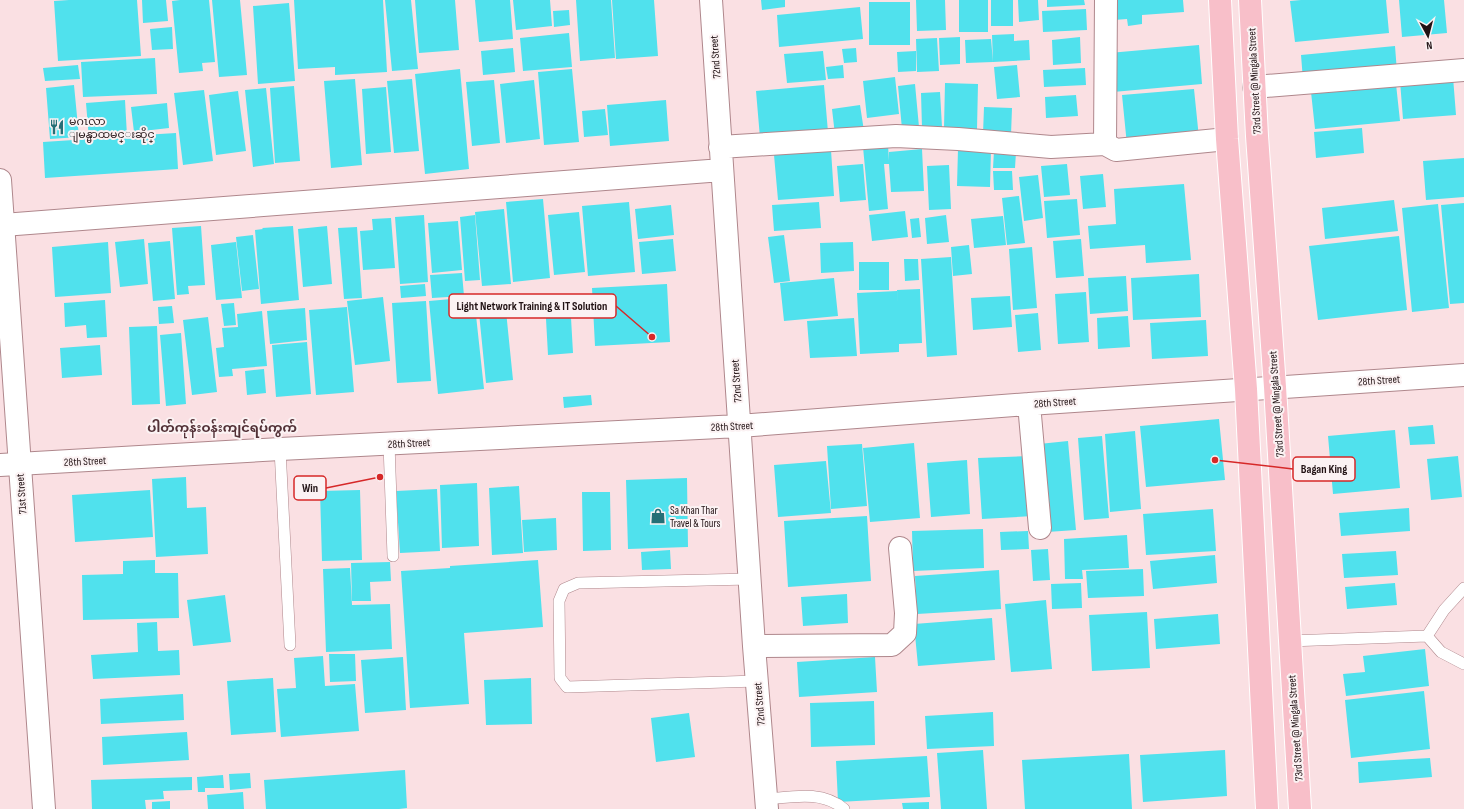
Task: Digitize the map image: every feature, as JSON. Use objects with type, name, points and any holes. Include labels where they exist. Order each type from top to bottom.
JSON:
[{"type":"main road","points":[[1220,0],[1227,139],[1246,389],[1267,809]]},
{"type":"main road","name":"73rd Street @ Mingala Street","points":[[1250,0],[1254,87],[1276,387],[1289,641],[1300,809]]},
{"type":"street","name":"72nd Street","points":[[711,0],[754,646],[767,804]]},
{"type":"street","points":[[1105,144],[1106,0]]},
{"type":"street","points":[[1254,87],[1464,70]]},
{"type":"street","points":[[720,146],[896,136],[958,139],[1051,147],[1105,144],[1116,150],[1227,139]]},
{"type":"street","points":[[3,225],[722,170]]},
{"type":"street","name":"71st Street","points":[[0,180],[3,225],[10,465],[44,809]]},
{"type":"street","name":"28th Street","points":[[10,465],[280,449],[739,426],[1029,404],[1464,375]]},
{"type":"street","points":[[1029,404],[1040,528]]},
{"type":"street","points":[[754,646],[892,645],[905,634],[906,614],[900,548]]},
{"type":"lane","points":[[389,444],[393,556]]},
{"type":"lane","points":[[280,449],[290,645]]},
{"type":"lane","points":[[750,579],[578,583],[564,589],[558,601],[560,678],[567,687],[757,681]]},
{"type":"lane","points":[[1427,636],[1444,610],[1464,588]]},
{"type":"lane","points":[[1289,641],[1427,636]]},
{"type":"lane","points":[[1427,636],[1441,652],[1464,664]]},
{"type":"lane","points":[[767,804],[810,796],[822,797],[844,809]]},
{"type":"building","points":[[137,0],[141,56],[58,61],[54,1]]},
{"type":"building","points":[[142,0],[166,0],[168,21],[143,23]]},
{"type":"building","points":[[209,0],[215,62],[202,63],[203,71],[179,73],[172,1]]},
{"type":"building","points":[[212,0],[240,0],[247,75],[219,77]]},
{"type":"building","points":[[294,0],[383,0],[387,72],[335,75],[335,67],[298,69]]},
{"type":"building","points":[[385,0],[411,0],[418,69],[392,71]]},
{"type":"building","points":[[415,0],[455,0],[459,50],[419,53]]},
{"type":"building","points":[[475,0],[510,0],[513,39],[479,42]]},
{"type":"building","points":[[513,0],[550,0],[552,26],[516,30]]},
{"type":"building","points":[[576,0],[611,0],[615,58],[580,61]]},
{"type":"building","points":[[612,0],[654,0],[658,56],[616,59]]},
{"type":"building","points":[[761,0],[785,0],[785,7],[762,10]]},
{"type":"building","points":[[916,0],[945,0],[946,30],[917,31]]},
{"type":"building","points":[[959,0],[988,0],[988,32],[959,32]]},
{"type":"building","points":[[991,0],[1013,0],[1013,26],[991,26]]},
{"type":"building","points":[[1018,0],[1038,0],[1039,20],[1019,22]]},
{"type":"building","points":[[1047,0],[1084,0],[1085,5],[1047,7]]},
{"type":"building","points":[[1112,0],[1183,0],[1184,12],[1142,15],[1142,24],[1128,26],[1127,19],[1114,20]]},
{"type":"building","points":[[1386,0],[1389,33],[1295,42],[1290,1]]},
{"type":"building","points":[[1399,0],[1444,0],[1447,33],[1402,37]]},
{"type":"building","points":[[869,2],[910,2],[910,45],[869,45]]},
{"type":"building","points":[[289,3],[295,81],[258,84],[253,6]]},
{"type":"building","points":[[860,7],[863,39],[779,47],[777,15]]},
{"type":"building","points":[[1086,9],[1087,30],[1043,32],[1042,11]]},
{"type":"building","points":[[569,10],[570,25],[554,27],[553,11]]},
{"type":"building","points":[[172,27],[173,49],[152,50],[150,29]]},
{"type":"building","points":[[569,33],[572,67],[523,71],[520,38]]},
{"type":"building","points":[[1014,34],[1014,41],[1029,40],[1030,60],[993,62],[992,35]]},
{"type":"building","points":[[960,37],[960,64],[940,65],[939,38]]},
{"type":"building","points":[[1080,37],[1081,63],[1053,65],[1052,40]]},
{"type":"building","points":[[937,38],[939,71],[917,72],[916,39]]},
{"type":"building","points":[[991,39],[993,62],[966,63],[965,40]]},
{"type":"building","points":[[1199,45],[1202,84],[1113,92],[1109,53]]},
{"type":"building","points":[[1395,46],[1397,72],[1303,80],[1301,55]]},
{"type":"building","points":[[513,48],[515,72],[483,75],[481,51]]},
{"type":"building","points":[[856,48],[857,62],[844,63],[842,49]]},
{"type":"building","points":[[823,51],[826,80],[787,83],[784,54]]},
{"type":"building","points":[[916,51],[916,71],[898,72],[897,52]]},
{"type":"building","points":[[155,58],[157,94],[83,97],[81,62]]},
{"type":"building","points":[[78,65],[80,79],[45,81],[43,68]]},
{"type":"building","points":[[843,65],[844,78],[828,79],[826,67]]},
{"type":"building","points":[[1017,65],[1020,97],[997,99],[994,67]]},
{"type":"building","points":[[1085,68],[1086,85],[1044,87],[1043,70]]},
{"type":"building","points":[[460,69],[469,169],[425,174],[415,74]]},
{"type":"building","points":[[572,69],[579,142],[544,145],[538,72]]},
{"type":"building","points":[[895,77],[899,114],[867,118],[863,81]]},
{"type":"building","points":[[1453,77],[1456,115],[1403,119],[1400,81]]},
{"type":"building","points":[[355,79],[362,165],[331,168],[324,81]]},
{"type":"building","points":[[412,79],[419,151],[394,153],[387,81]]},
{"type":"building","points":[[494,80],[500,143],[472,146],[466,82]]},
{"type":"building","points":[[534,80],[540,139],[506,143],[500,84]]},
{"type":"building","points":[[945,83],[978,84],[977,129],[944,128]]},
{"type":"building","points":[[915,84],[919,127],[902,129],[898,86]]},
{"type":"building","points":[[1396,84],[1400,121],[1315,129],[1311,92]]},
{"type":"building","points":[[74,85],[79,137],[50,139],[46,88]]},
{"type":"building","points":[[824,85],[828,132],[760,138],[756,91]]},
{"type":"building","points":[[294,86],[300,161],[275,163],[270,88]]},
{"type":"building","points":[[386,87],[391,152],[366,154],[362,89]]},
{"type":"building","points":[[266,88],[274,164],[253,167],[245,90]]},
{"type":"building","points":[[1194,89],[1199,138],[1127,145],[1122,95]]},
{"type":"building","points":[[204,90],[213,161],[183,165],[174,93]]},
{"type":"building","points":[[238,91],[246,151],[216,155],[209,95]]},
{"type":"building","points":[[940,92],[942,127],[922,128],[921,93]]},
{"type":"building","points":[[1076,95],[1078,116],[1046,118],[1045,97]]},
{"type":"building","points":[[125,100],[127,136],[176,133],[178,169],[45,178],[43,142],[89,139],[86,103]]},
{"type":"building","points":[[666,100],[669,141],[610,146],[607,105]]},
{"type":"building","points":[[167,103],[169,128],[134,132],[131,107]]},
{"type":"building","points":[[860,105],[864,131],[835,135],[832,109]]},
{"type":"building","points":[[984,107],[1012,108],[1011,135],[983,134]]},
{"type":"building","points":[[605,109],[608,135],[584,137],[582,111]]},
{"type":"building","points":[[1362,128],[1364,153],[1316,158],[1314,132]]},
{"type":"building","points":[[888,145],[889,161],[889,152],[922,149],[924,191],[891,192],[889,164],[884,164],[888,209],[869,211],[863,147]]},
{"type":"building","points":[[958,149],[991,150],[990,187],[957,186]]},
{"type":"building","points":[[831,150],[834,196],[778,200],[774,155]]},
{"type":"building","points":[[994,151],[1016,152],[1015,168],[993,168]]},
{"type":"building","points":[[1464,158],[1464,197],[1426,200],[1423,161]]},
{"type":"building","points":[[863,164],[866,200],[840,202],[837,166]]},
{"type":"building","points":[[1067,164],[1070,195],[1044,197],[1041,166]]},
{"type":"building","points":[[949,165],[951,209],[929,210],[927,166]]},
{"type":"building","points":[[993,171],[1012,171],[1013,190],[994,190]]},
{"type":"building","points":[[1103,174],[1106,207],[1083,209],[1080,176]]},
{"type":"building","points":[[1038,175],[1043,218],[1024,221],[1019,177]]},
{"type":"building","points":[[1184,184],[1191,260],[1146,263],[1145,245],[1090,249],[1088,226],[1116,224],[1114,189]]},
{"type":"building","points":[[1019,196],[1025,243],[1007,245],[1002,198]]},
{"type":"building","points":[[543,199],[550,278],[513,282],[506,202]]},
{"type":"building","points":[[1077,199],[1080,235],[1047,238],[1044,201]]},
{"type":"building","points":[[1394,200],[1398,231],[1325,239],[1322,208]]},
{"type":"building","points":[[629,202],[635,272],[588,276],[582,206]]},
{"type":"building","points":[[819,202],[821,228],[774,231],[772,205]]},
{"type":"building","points":[[1464,203],[1464,303],[1450,304],[1441,205]]},
{"type":"building","points":[[1438,204],[1449,308],[1412,312],[1402,208]]},
{"type":"building","points":[[671,205],[674,235],[638,239],[635,209]]},
{"type":"building","points":[[504,209],[511,284],[482,286],[475,212]]},
{"type":"building","points":[[905,211],[908,237],[872,241],[869,215]]},
{"type":"building","points":[[579,212],[585,272],[554,275],[548,215]]},
{"type":"building","points":[[424,215],[428,282],[400,284],[395,217]]},
{"type":"building","points":[[475,215],[480,280],[465,281],[460,217]]},
{"type":"building","points":[[946,215],[949,242],[927,244],[925,218]]},
{"type":"building","points":[[1003,216],[1006,245],[974,248],[971,219]]},
{"type":"building","points":[[391,218],[395,268],[363,270],[360,231],[373,230],[372,219]]},
{"type":"building","points":[[919,218],[921,237],[912,238],[910,219]]},
{"type":"building","points":[[458,221],[462,270],[432,273],[428,223]]},
{"type":"building","points":[[201,226],[205,285],[188,286],[189,294],[177,295],[172,228]]},
{"type":"building","points":[[293,226],[299,300],[261,304],[255,230],[263,229],[262,228]]},
{"type":"building","points":[[327,226],[332,284],[303,287],[298,229]]},
{"type":"building","points":[[357,227],[362,298],[344,299],[338,228]]},
{"type":"building","points":[[253,235],[259,289],[242,291],[236,237]]},
{"type":"building","points":[[784,235],[790,281],[774,283],[768,237]]},
{"type":"building","points":[[1399,236],[1407,310],[1318,320],[1309,246]]},
{"type":"building","points":[[144,239],[148,284],[120,287],[115,242]]},
{"type":"building","points":[[673,239],[676,271],[642,274],[639,242]]},
{"type":"building","points":[[1081,239],[1084,276],[1056,278],[1053,241]]},
{"type":"building","points":[[170,241],[175,299],[153,301],[148,243]]},
{"type":"building","points":[[108,242],[111,293],[55,297],[52,247]]},
{"type":"building","points":[[236,242],[242,298],[216,300],[211,245]]},
{"type":"building","points":[[853,242],[854,271],[821,273],[820,243]]},
{"type":"building","points":[[969,245],[972,274],[953,276],[951,247]]},
{"type":"building","points":[[1032,247],[1037,308],[1013,310],[1009,249]]},
{"type":"building","points":[[951,257],[957,355],[927,357],[921,259]]},
{"type":"building","points":[[904,259],[918,259],[919,280],[905,281]]},
{"type":"building","points":[[859,262],[889,262],[889,290],[859,290]]},
{"type":"building","points":[[462,273],[464,296],[432,298],[430,275]]},
{"type":"building","points":[[1199,274],[1201,317],[1133,320],[1131,278]]},
{"type":"building","points":[[1126,276],[1128,311],[1090,314],[1088,278]]},
{"type":"building","points":[[834,278],[838,316],[784,321],[780,283]]},
{"type":"building","points":[[425,284],[426,296],[401,298],[400,286]]},
{"type":"building","points":[[667,284],[670,342],[595,346],[592,288]]},
{"type":"building","points":[[920,289],[922,343],[899,344],[899,352],[860,354],[857,293],[897,291],[898,309],[897,290]]},
{"type":"building","points":[[1086,292],[1089,342],[1058,344],[1055,294]]},
{"type":"building","points":[[1010,296],[1012,327],[973,330],[971,298]]},
{"type":"building","points":[[383,297],[390,361],[355,365],[347,301]]},
{"type":"building","points":[[474,297],[484,389],[438,394],[429,301]]},
{"type":"building","points":[[105,300],[107,337],[87,338],[86,325],[65,327],[64,303]]},
{"type":"building","points":[[570,300],[573,353],[548,355],[545,301]]},
{"type":"building","points":[[426,301],[431,381],[397,383],[392,303]]},
{"type":"building","points":[[505,301],[513,380],[486,383],[478,303]]},
{"type":"building","points":[[234,303],[236,325],[224,326],[221,304]]},
{"type":"building","points":[[172,306],[174,323],[159,324],[158,307]]},
{"type":"building","points":[[347,307],[354,392],[316,395],[309,310]]},
{"type":"building","points":[[305,308],[307,340],[270,344],[267,311]]},
{"type":"building","points":[[262,311],[267,366],[232,369],[233,376],[219,377],[216,348],[224,347],[222,328],[238,327],[237,314]]},
{"type":"building","points":[[1038,313],[1041,350],[1018,352],[1015,315]]},
{"type":"building","points":[[1128,316],[1130,347],[1098,349],[1097,318]]},
{"type":"building","points":[[208,317],[217,392],[192,395],[183,320]]},
{"type":"building","points":[[854,318],[857,356],[810,358],[807,321]]},
{"type":"building","points":[[1206,320],[1208,356],[1152,359],[1150,323]]},
{"type":"building","points":[[157,326],[160,404],[132,405],[129,327]]},
{"type":"building","points":[[181,333],[186,404],[166,406],[160,335]]},
{"type":"building","points":[[307,342],[311,394],[276,397],[272,345]]},
{"type":"building","points":[[100,345],[102,375],[62,378],[60,348]]},
{"type":"building","points":[[264,369],[266,393],[247,395],[245,371]]},
{"type":"building","points":[[591,395],[592,405],[564,408],[563,397]]},
{"type":"building","points":[[1219,419],[1225,480],[1146,487],[1140,426]]},
{"type":"building","points":[[1433,425],[1435,444],[1410,445],[1408,427]]},
{"type":"building","points":[[1395,430],[1400,488],[1333,494],[1328,436]]},
{"type":"building","points":[[1135,431],[1141,509],[1110,512],[1105,434]]},
{"type":"building","points":[[1102,436],[1109,518],[1084,520],[1078,438]]},
{"type":"building","points":[[1068,441],[1076,530],[1047,532],[1039,444]]},
{"type":"building","points":[[914,443],[920,518],[870,522],[863,448]]},
{"type":"building","points":[[862,444],[867,506],[831,509],[827,446]]},
{"type":"building","points":[[1029,456],[1033,516],[982,519],[978,458]]},
{"type":"building","points":[[1458,456],[1462,497],[1431,500],[1427,459]]},
{"type":"building","points":[[967,460],[970,514],[931,517],[927,463]]},
{"type":"building","points":[[826,461],[831,513],[778,517],[774,465]]},
{"type":"building","points":[[186,477],[187,508],[206,507],[208,554],[156,557],[152,479]]},
{"type":"building","points":[[687,478],[688,547],[628,549],[626,480]]},
{"type":"building","points":[[477,483],[479,546],[442,548],[440,485]]},
{"type":"building","points":[[519,486],[523,553],[492,555],[489,488]]},
{"type":"building","points":[[437,489],[440,551],[400,553],[396,491]]},
{"type":"building","points":[[150,490],[153,537],[75,542],[72,495]]},
{"type":"building","points":[[360,490],[362,560],[322,561],[320,491]]},
{"type":"building","points":[[582,492],[610,492],[611,550],[583,551]]},
{"type":"building","points":[[1409,508],[1410,531],[1341,536],[1339,513]]},
{"type":"building","points":[[1213,509],[1216,551],[1146,555],[1143,514]]},
{"type":"building","points":[[867,516],[871,581],[788,587],[784,521]]},
{"type":"building","points":[[556,518],[557,550],[524,552],[522,520]]},
{"type":"building","points":[[983,529],[984,568],[913,571],[912,531]]},
{"type":"building","points":[[1028,531],[1029,549],[1001,550],[1000,532]]},
{"type":"building","points":[[1127,535],[1129,568],[1082,570],[1083,579],[1065,579],[1064,539]]},
{"type":"building","points":[[1048,549],[1050,580],[1033,581],[1031,550]]},
{"type":"building","points":[[670,550],[671,569],[642,570],[641,552]]},
{"type":"building","points":[[1396,551],[1398,575],[1344,578],[1342,554]]},
{"type":"building","points":[[1215,555],[1217,583],[1153,589],[1150,561]]},
{"type":"building","points":[[155,560],[155,573],[178,573],[179,618],[83,620],[82,575],[123,574],[123,561]]},
{"type":"building","points":[[538,560],[543,627],[464,633],[469,704],[410,708],[401,571]]},
{"type":"building","points":[[390,562],[391,581],[370,582],[371,601],[352,601],[351,563]]},
{"type":"building","points":[[350,568],[352,605],[390,604],[392,649],[326,652],[323,569]]},
{"type":"building","points":[[1143,569],[1144,596],[1088,598],[1086,571]]},
{"type":"building","points":[[999,570],[1001,609],[917,614],[915,576]]},
{"type":"building","points":[[1081,583],[1082,608],[1052,609],[1051,584]]},
{"type":"building","points":[[1395,583],[1397,605],[1347,609],[1345,587]]},
{"type":"building","points":[[847,594],[848,623],[803,626],[801,597]]},
{"type":"building","points":[[225,595],[231,642],[193,646],[187,600]]},
{"type":"building","points":[[1046,600],[1052,669],[1011,672],[1005,604]]},
{"type":"building","points":[[1147,612],[1150,668],[1092,671],[1089,615]]},
{"type":"building","points":[[1218,614],[1220,644],[1156,649],[1154,619]]},
{"type":"building","points":[[992,618],[995,660],[918,666],[914,624]]},
{"type":"building","points":[[157,622],[158,651],[179,650],[180,675],[93,679],[91,655],[138,652],[137,623]]},
{"type":"building","points":[[1425,649],[1429,686],[1346,696],[1343,674],[1365,672],[1363,656]]},
{"type":"building","points":[[329,654],[355,654],[356,681],[330,682]]},
{"type":"building","points":[[323,656],[325,686],[355,684],[359,731],[281,737],[277,689],[296,688],[294,658]]},
{"type":"building","points":[[403,657],[406,710],[365,713],[361,660]]},
{"type":"building","points":[[875,657],[877,692],[799,697],[797,662]]},
{"type":"building","points":[[273,678],[276,732],[231,735],[227,681]]},
{"type":"building","points":[[531,678],[532,724],[486,725],[484,680]]},
{"type":"building","points":[[1424,691],[1430,749],[1351,758],[1345,700]]},
{"type":"building","points":[[183,694],[184,720],[101,724],[100,699]]},
{"type":"building","points":[[874,701],[875,745],[811,747],[810,703]]},
{"type":"building","points":[[993,712],[994,746],[927,749],[925,716]]},
{"type":"building","points":[[689,713],[695,757],[656,762],[651,718]]},
{"type":"building","points":[[187,732],[189,760],[103,765],[102,737]]},
{"type":"building","points":[[983,750],[987,809],[941,809],[937,753]]},
{"type":"building","points":[[1225,750],[1227,796],[1143,802],[1140,755]]},
{"type":"building","points":[[1129,754],[1132,809],[1025,809],[1022,760]]},
{"type":"building","points":[[927,756],[930,797],[838,802],[836,761]]},
{"type":"building","points":[[1430,758],[1432,777],[1359,783],[1358,762]]},
{"type":"building","points":[[405,770],[407,808],[266,809],[264,780]]},
{"type":"building","points":[[250,773],[251,788],[230,790],[229,774]]},
{"type":"building","points":[[223,775],[224,788],[205,788],[205,792],[198,792],[197,777]]},
{"type":"building","points":[[192,777],[192,790],[163,791],[164,799],[145,800],[146,809],[92,809],[91,780]]},
{"type":"building","points":[[243,792],[244,809],[208,809],[207,795]]},
{"type":"building","points":[[170,801],[170,809],[152,809],[152,802]]},
{"type":"building","points":[[929,802],[929,809],[903,809],[902,803]]},
{"type":"place","name":"မဂၤလာ ျမန္မာထမင္းဆိုင္","points":[[57,127]]},
{"type":"place","name":"Light Network Training & IT Solution","points":[[652,337]]},
{"type":"place","name":"Bagan King","points":[[1215,460]]},
{"type":"place","name":"Win","points":[[380,477]]},
{"type":"place","name":"Sa Khan Thar Travel & Tours","points":[[658,516]]},
{"type":"district","name":"ပါတ်ကုန်းဝန်းကျင်ရပ်ကွက်","points":[[222,427]]}]
